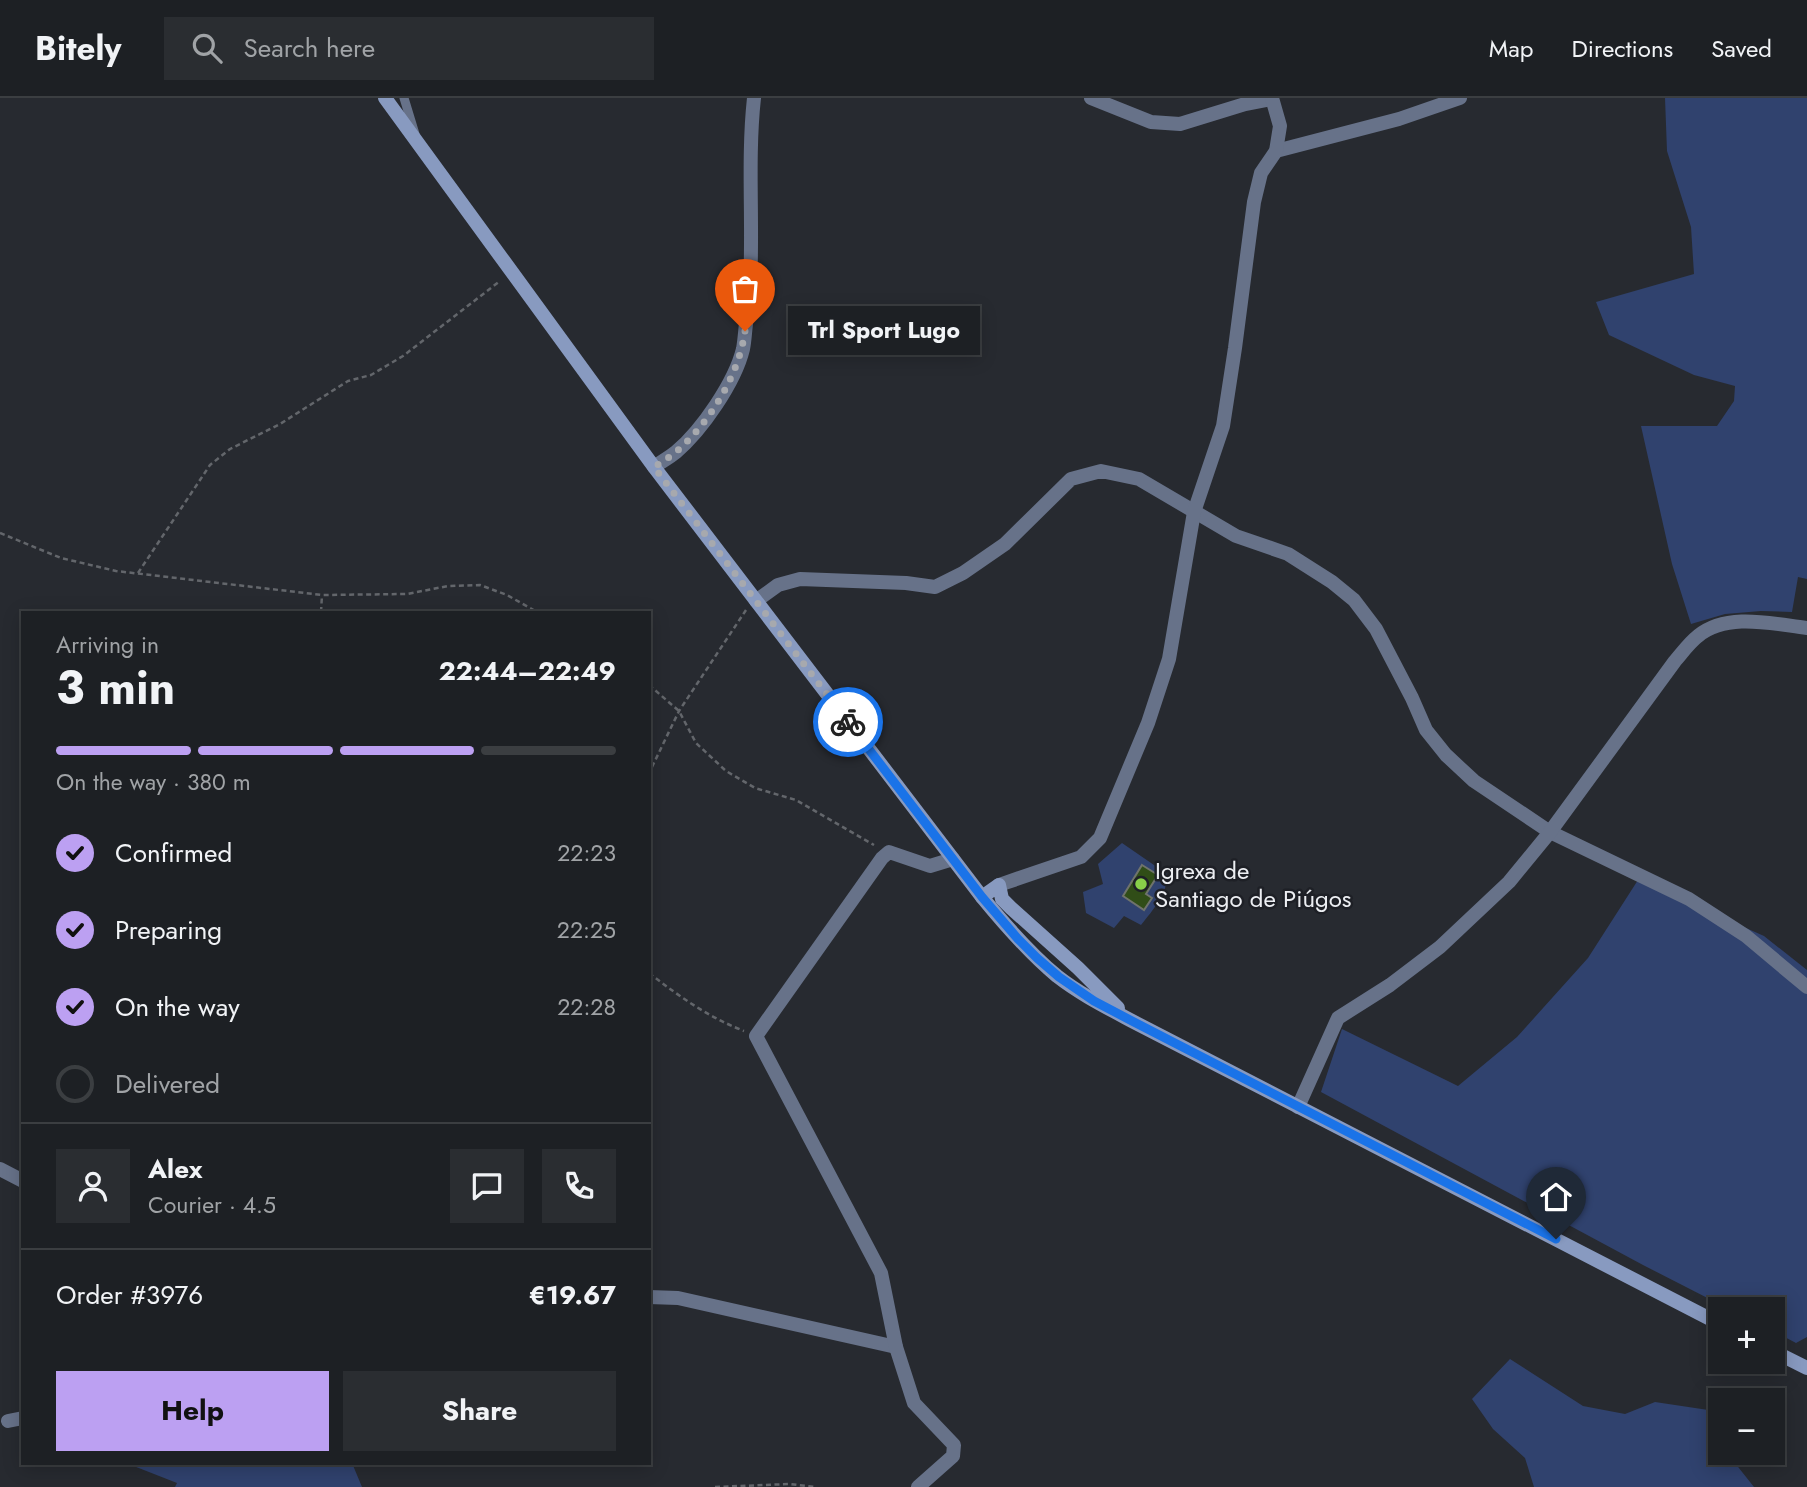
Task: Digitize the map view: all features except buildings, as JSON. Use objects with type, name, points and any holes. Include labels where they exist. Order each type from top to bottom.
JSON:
[{"type":"main road","points":[[385,98],[654,467],[982,897],[1027,949],[1059,977],[1094,1001],[1708,1318]]},
{"type":"main road","points":[[982,897],[999,885],[1002,899],[1132,1021]]},
{"type":"main road","points":[[1785,1357],[1807,1368]]},
{"type":"street","points":[[654,467],[676,452],[702,424],[728,386],[743,350],[750,292],[750,133],[754,98]]},
{"type":"street","points":[[999,885],[1081,857],[1100,838],[1148,723],[1168,659],[1194,512],[1223,426],[1254,202],[1261,173],[1276,152],[1280,126],[1272,98],[1180,124],[1152,122],[1091,98]]},
{"type":"street","points":[[1276,152],[1399,119],[1460,98]]},
{"type":"street","points":[[756,601],[778,584],[800,579],[906,583],[935,587],[963,573],[1005,544],[1071,480],[1101,471],[1139,479],[1236,536],[1288,554],[1332,582],[1354,600],[1376,629],[1426,730],[1446,755],[1474,781],[1550,832],[1689,900],[1746,936],[1807,987]]},
{"type":"street","points":[[1298,1107],[1338,1018],[1390,985],[1440,947],[1509,882],[1550,832],[1675,661],[1699,635],[1722,623],[1750,621],[1807,628]]},
{"type":"street","points":[[919,1487],[953,1456],[954,1445],[914,1403],[896,1346],[881,1273],[756,1036],[888,852],[930,866],[953,859]]},
{"type":"street","points":[[0,1169],[21,1180]]},
{"type":"street","points":[[651,1297],[678,1298],[896,1346]]},
{"type":"street","points":[[8,1421],[21,1418]]},
{"type":"lane","points":[[404,98],[419,146]]},
{"type":"path","points":[[138,573],[210,464],[230,449],[280,424],[348,381],[371,374],[402,356],[511,272]]},
{"type":"path","points":[[0,533],[61,558],[116,571],[322,595],[407,594],[448,586],[480,585],[507,595],[535,611]]},
{"type":"path","points":[[321,611],[322,595]]},
{"type":"path","points":[[651,771],[679,710],[743,612],[756,601]]},
{"type":"path","points":[[651,687],[679,710],[696,743],[726,771],[755,788],[796,800],[888,852]]},
{"type":"path","points":[[651,975],[719,1022],[756,1036]]},
{"type":"path","points":[[715,1487],[790,1484],[815,1487]]},
{"type":"shaded area","points":[[1665,98],[1807,98],[1807,579],[1798,577],[1792,612],[1725,614],[1691,624],[1672,564],[1641,426],[1717,426],[1734,401],[1735,386],[1694,375],[1609,335],[1596,302],[1694,274],[1691,227],[1667,151]]},
{"type":"shaded area","points":[[1122,843],[1167,874],[1167,881],[1159,901],[1141,925],[1124,916],[1114,928],[1086,913],[1083,892],[1103,884],[1098,864]]},
{"type":"shaded area","points":[[1638,880],[1764,936],[1807,970],[1807,1337],[1796,1343],[1785,1337],[1785,1297],[1708,1298],[1321,1092],[1342,1029],[1458,1086],[1517,1037],[1588,958]]},
{"type":"shaded area","points":[[1510,1359],[1583,1406],[1625,1414],[1655,1402],[1708,1410],[1708,1465],[1737,1465],[1754,1487],[1534,1487],[1525,1458],[1493,1429],[1472,1399]]},
{"type":"shaded area","points":[[131,1465],[353,1465],[362,1487],[175,1487],[177,1483]]},
{"type":"way so far","points":[[745,331],[743,350],[728,386],[702,424],[676,452],[654,467],[848,722]]},
{"type":"place","name":"Trl Sport Lugo","points":[[745,331]]},
{"type":"place","name":"Igrexa de Santiago de Piúgos","points":[[1141,884]]},
{"type":"route","points":[[848,722],[999,918],[1059,977],[1094,1001],[1556,1239]]}]
